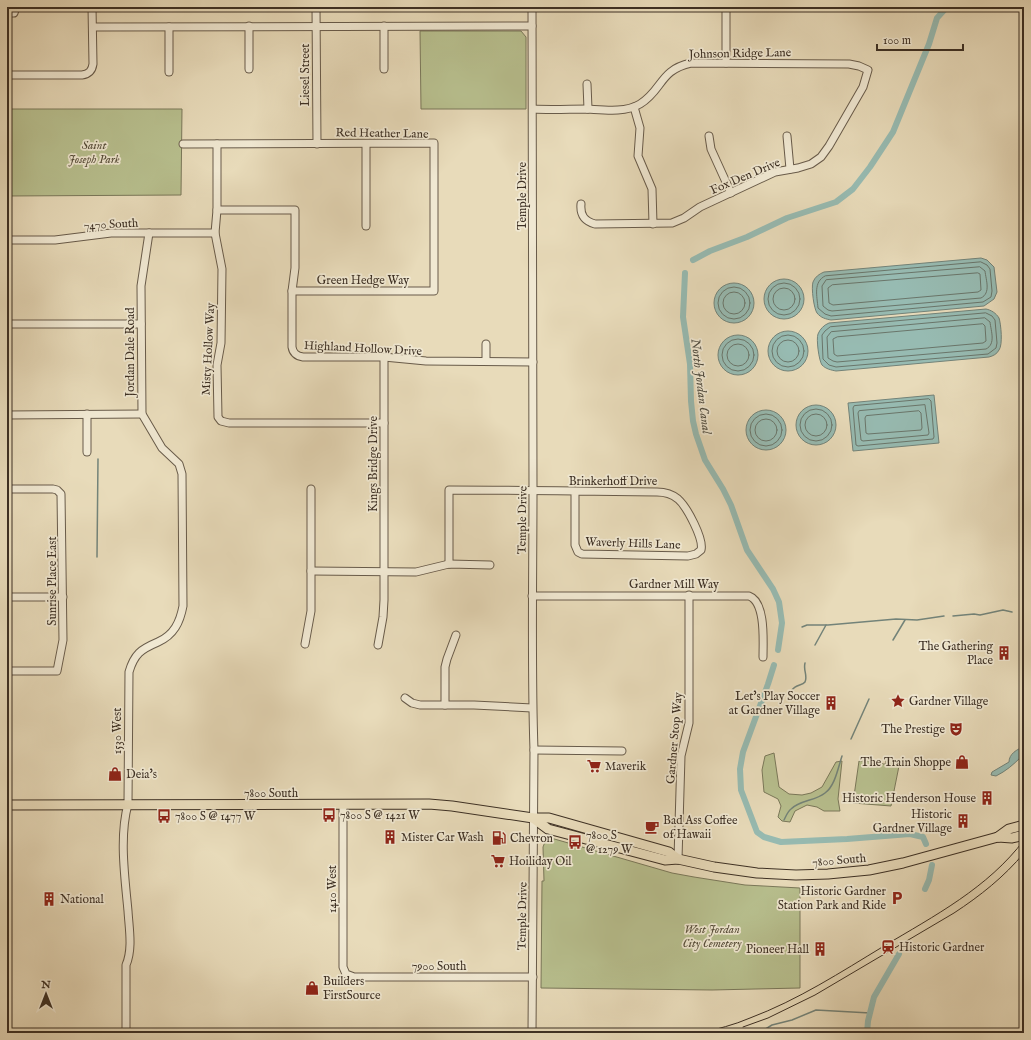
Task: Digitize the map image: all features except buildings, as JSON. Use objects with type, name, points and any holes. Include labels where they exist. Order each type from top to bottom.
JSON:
[{"type":"main road","name":"7800 South","points":[[7,805],[422,804],[452,806],[533,818],[548,829],[665,860],[678,859],[714,867],[757,873],[796,875],[834,874],[876,869],[998,837],[1010,829],[1024,825]]},
{"type":"main road","name":"7800 South","points":[[998,837],[1012,838],[1024,835]]},
{"type":"street","points":[[7,13],[14,13],[16,7]]},
{"type":"street","points":[[7,75],[82,75],[89,73],[92,70],[93,64],[92,7]]},
{"type":"street","name":"Liesel Street","points":[[316,7],[317,144]]},
{"type":"street","name":"Temple Drive","points":[[532,7],[532,708],[534,750],[532,1033]]},
{"type":"street","points":[[726,7],[726,63]]},
{"type":"street","points":[[249,26],[249,69]]},
{"type":"street","points":[[384,26],[384,69]]},
{"type":"street","points":[[93,27],[532,26]]},
{"type":"street","points":[[169,72],[170,27]]},
{"type":"street","name":"Johnson Ridge Lane","points":[[634,108],[647,99],[666,75],[680,66],[691,63],[849,64],[868,70]]},
{"type":"street","name":"Fox Den Drive","points":[[581,204],[583,218],[588,222],[595,224],[664,224],[679,221],[700,207],[775,172],[805,166],[821,157],[829,146],[863,87],[868,70]]},
{"type":"street","points":[[587,84],[588,109]]},
{"type":"street","points":[[533,109],[619,110],[634,108],[640,128],[638,156],[652,189],[653,224]]},
{"type":"street","points":[[709,136],[711,149],[730,193]]},
{"type":"street","points":[[787,136],[790,169]]},
{"type":"street","name":"Red Heather Lane","points":[[183,144],[434,144],[434,291]]},
{"type":"street","points":[[215,233],[217,210],[217,144]]},
{"type":"street","points":[[366,144],[366,226]]},
{"type":"street","name":"Highland Hollow Drive","points":[[217,210],[294,210],[295,268],[292,292],[292,347],[295,354],[303,357],[384,357],[426,361],[533,362]]},
{"type":"street","name":"Jordan Dale Road","points":[[149,233],[142,275],[142,414],[162,448],[175,460]]},
{"type":"street","name":"7470 South","points":[[8,240],[55,240],[100,234],[215,233]]},
{"type":"street","name":"Misty Hollow Way","points":[[215,233],[222,269],[221,344],[217,365],[217,411],[218,417],[221,421],[229,423],[384,423]]},
{"type":"street","name":"Green Hedge Way","points":[[292,292],[434,291]]},
{"type":"street","points":[[7,324],[141,324]]},
{"type":"street","points":[[486,344],[486,361]]},
{"type":"street","name":"Kings Bridge Drive","points":[[378,645],[384,617],[384,357]]},
{"type":"street","points":[[87,414],[87,452]]},
{"type":"street","points":[[7,415],[142,414]]},
{"type":"street","name":"1530 West","points":[[126,1028],[126,965],[130,957],[130,932],[124,874],[124,818],[128,804],[129,672],[132,662],[138,654],[168,636],[176,629],[181,617],[183,606],[183,482],[181,468],[175,460]]},
{"type":"street","name":"Sunrise Place East","points":[[7,489],[53,489],[60,492],[62,497],[63,597],[63,640],[57,671],[7,671]]},
{"type":"street","points":[[305,644],[311,616],[311,489]]},
{"type":"street","name":"Brinkerhoff Drive","points":[[449,564],[449,490],[667,493],[678,498],[687,509],[701,540],[702,546],[699,552]]},
{"type":"street","name":"Waverly Hills Lane","points":[[575,491],[575,545],[578,552],[582,554],[688,556],[699,552]]},
{"type":"street","points":[[311,571],[416,572],[449,564],[490,565]]},
{"type":"street","name":"Gardner Stop Way","points":[[678,859],[681,756],[689,723],[689,595]]},
{"type":"street","name":"Gardner Mill Way","points":[[532,596],[746,595],[755,599],[758,603],[763,626],[763,657]]},
{"type":"street","points":[[7,597],[63,597]]},
{"type":"street","points":[[445,705],[445,667],[456,635]]},
{"type":"street","points":[[406,698],[416,704],[532,708]]},
{"type":"street","points":[[534,750],[622,751]]},
{"type":"street","name":"1410 West","points":[[343,804],[343,967],[346,974]]},
{"type":"street","name":"7900 South","points":[[346,974],[354,977],[532,977]]},
{"type":"green space","points":[[420,31],[521,31],[526,37],[526,109],[421,109]]},
{"type":"green space","name":"Saint Joseph Park","points":[[7,109],[182,109],[181,195],[7,196]]},
{"type":"green space","points":[[774,753],[779,787],[789,794],[802,795],[811,793],[822,787],[836,762],[842,761],[838,799],[840,811],[824,811],[817,807],[807,805],[795,811],[790,822],[782,821],[778,817],[781,806],[778,799],[764,792],[762,770],[765,756]]},
{"type":"green space","points":[[886,760],[900,761],[891,806],[853,803],[859,761],[880,761],[883,764],[886,764]]},
{"type":"green space","name":"West Jordan City Cemetery","points":[[551,838],[672,873],[745,885],[800,888],[800,988],[712,990],[541,988],[542,881],[544,881],[543,847],[545,842]]},
{"type":"water","points":[[981,258],[987,260],[994,267],[997,292],[994,299],[984,306],[831,320],[825,319],[816,311],[812,285],[817,276],[824,272]]},
{"type":"water","points":[[788,279],[795,282],[801,288],[804,299],[803,307],[795,316],[788,319],[780,319],[773,316],[765,307],[764,295],[767,288],[776,280]]},
{"type":"water","points":[[738,283],[745,286],[751,292],[754,303],[753,311],[745,320],[738,323],[730,323],[723,320],[715,311],[714,299],[717,292],[726,284]]},
{"type":"water","points":[[986,309],[998,316],[1001,329],[1000,347],[995,355],[990,357],[836,371],[830,370],[821,363],[817,337],[822,327],[829,323]]},
{"type":"water","points":[[792,331],[799,334],[805,340],[808,351],[807,359],[799,368],[792,371],[784,371],[777,368],[769,359],[768,347],[771,340],[780,332]]},
{"type":"water","points":[[742,335],[749,338],[755,344],[758,355],[757,363],[749,372],[742,375],[734,375],[727,372],[719,363],[718,351],[721,344],[730,336]]},
{"type":"water","points":[[934,395],[939,443],[853,451],[848,403]]},
{"type":"water","points":[[820,405],[827,408],[833,414],[836,425],[835,433],[827,442],[820,445],[812,445],[805,442],[797,433],[796,421],[799,414],[808,406]]},
{"type":"water","points":[[770,410],[777,413],[783,419],[786,430],[785,438],[777,447],[770,450],[762,450],[755,447],[747,438],[746,426],[749,419],[758,411]]},
{"type":"water","points":[[1024,747],[1024,757],[1021,757],[1000,774],[996,776],[991,775],[992,772],[1009,762],[1010,757],[1014,752]]},
{"type":"waterway","name":"North Jordan Canal","points":[[693,260],[710,251],[747,237],[787,218],[836,202],[853,189],[870,167],[893,132],[929,44],[937,18],[947,7]]},
{"type":"waterway","name":"North Jordan Canal","points":[[685,273],[683,317],[690,364],[691,401],[696,434],[705,460],[731,505],[747,550],[773,589],[779,602],[782,623],[778,650]]},
{"type":"waterway","points":[[97,557],[98,459]]},
{"type":"waterway","points":[[953,616],[974,614],[980,615],[1003,610],[1012,612]]},
{"type":"waterway","points":[[802,627],[807,625],[828,625],[896,619],[917,620],[944,616]]},
{"type":"waterway","points":[[893,640],[905,620]]},
{"type":"waterway","points":[[815,645],[826,625]]},
{"type":"waterway","points":[[792,690],[805,682],[805,663]]},
{"type":"waterway","name":"North Jordan Canal","points":[[774,665],[743,752],[740,769],[741,790],[757,832],[764,837],[781,842],[910,834],[923,837],[926,844]]},
{"type":"waterway","points":[[851,739],[869,699]]},
{"type":"waterway","points":[[784,820],[789,811],[795,806],[817,798],[828,790],[836,776],[842,756]]},
{"type":"waterway","name":"North Jordan Canal","points":[[925,889],[929,880],[932,865]]},
{"type":"waterway","name":"North Jordan Canal","points":[[867,1033],[868,1021],[874,997],[899,954]]},
{"type":"waterway","points":[[750,1033],[762,1031],[772,1025],[792,1020],[816,1010],[870,1013]]},
{"type":"tram line","points":[[701,1033],[738,1023],[785,1003],[922,924],[977,887],[994,873],[1024,840]]},
{"type":"tram line","points":[[743,1027],[768,1018],[815,995],[954,913],[991,886],[1024,853]]},
{"type":"place","name":"The Gathering Place","points":[[1004,653]]},
{"type":"place","name":"Gardner Village","points":[[898,701]]},
{"type":"place","name":"Let's Play Soccer at Gardner Village","points":[[831,703]]},
{"type":"place","name":"The Prestige","points":[[956,729]]},
{"type":"place","name":"The Train Shoppe","points":[[962,762]]},
{"type":"place","name":"Maverik","points":[[594,766]]},
{"type":"place","name":"Deia's","points":[[115,774]]},
{"type":"place","name":"Historic Henderson House","points":[[987,798]]},
{"type":"place","name":"7800 S @ 1421 W","points":[[329,815]]},
{"type":"place","name":"7800 S @ 1477 W","points":[[164,816]]},
{"type":"place","name":"Historic Gardner Village","points":[[963,821]]},
{"type":"place","name":"Bad Ass Coffee of Hawaii","points":[[652,827]]},
{"type":"place","name":"Mister Car Wash","points":[[390,837]]},
{"type":"place","name":"Chevron","points":[[499,838]]},
{"type":"place","name":"7800 S @ 1279 W","points":[[575,842]]},
{"type":"place","name":"Hoiliday Oil","points":[[498,861]]},
{"type":"place","name":"Historic Gardner Station Park and Ride","points":[[897,898]]},
{"type":"place","name":"National","points":[[49,899]]},
{"type":"place","name":"Historic Gardner","points":[[888,947]]},
{"type":"place","name":"Pioneer Hall","points":[[820,949]]},
{"type":"place","name":"Builders FirstSource","points":[[312,988]]}]
